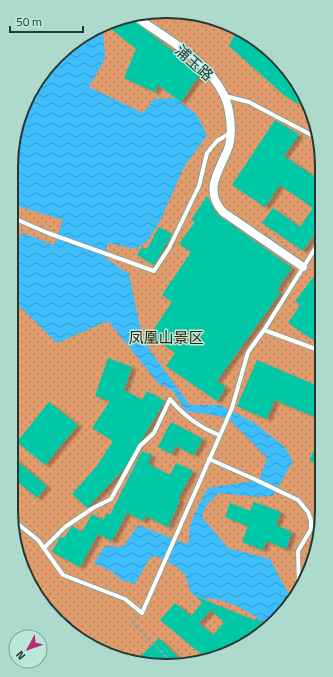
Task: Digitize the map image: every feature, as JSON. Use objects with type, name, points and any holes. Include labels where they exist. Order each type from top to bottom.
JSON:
[{"type":"street","name":"浦玉路","points":[[141,20],[189,54],[205,68],[224,96],[229,116],[230,133],[229,145],[215,178],[213,193],[215,204],[223,212],[303,267]]},
{"type":"lane","points":[[224,96],[249,102],[311,135]]},
{"type":"lane","points":[[18,221],[154,271],[169,248],[199,186],[207,153],[217,141],[230,133]]},
{"type":"lane","points":[[18,524],[38,540],[64,575],[125,599],[142,613],[232,408],[248,352],[264,330],[315,248]]},
{"type":"lane","points":[[264,330],[315,349]]},
{"type":"lane","points":[[44,548],[65,527],[92,508],[111,499],[140,446],[154,433],[170,399],[182,414],[209,431],[220,435]]},
{"type":"lane","points":[[209,460],[252,478],[298,500],[308,512],[311,520],[311,529],[298,551],[299,578]]},
{"type":"path","points":[[140,611],[132,623],[169,659]]},
{"type":"green space","name":"凤凰山景区","points":[[176,18],[205,23],[223,29],[241,38],[257,49],[272,61],[284,76],[295,92],[304,110],[314,147],[315,520],[310,549],[304,567],[290,593],[272,616],[241,639],[223,648],[186,658],[147,658],[128,654],[101,644],[84,634],[61,616],[43,593],[33,576],[23,549],[18,520],[18,157],[23,128],[29,110],[43,84],[61,61],[84,43],[110,29],[147,19]]},
{"type":"water","points":[[103,32],[105,59],[89,87],[143,113],[154,99],[175,98],[197,115],[207,135],[184,167],[160,221],[148,240],[136,249],[108,243],[104,257],[129,274],[143,341],[190,405],[220,405],[253,422],[285,447],[293,461],[273,496],[256,497],[219,493],[206,506],[202,517],[228,548],[270,559],[288,593],[272,616],[263,623],[253,615],[227,602],[196,597],[191,592],[185,575],[172,564],[156,556],[150,558],[135,584],[121,580],[111,571],[94,563],[105,546],[123,547],[138,525],[186,544],[189,542],[190,528],[194,514],[208,488],[259,480],[267,458],[231,421],[219,416],[186,411],[172,390],[158,383],[108,321],[57,343],[18,305],[18,241],[22,233],[54,245],[63,220],[18,206],[18,157],[23,128],[29,110],[38,92],[61,61],[84,43]]},
{"type":"building","points":[[135,22],[201,73],[181,102],[158,85],[155,92],[124,78],[136,49],[111,29]]},
{"type":"building","points":[[234,34],[249,43],[272,61],[290,84],[302,106],[285,96],[229,46]]},
{"type":"building","points":[[275,120],[299,135],[284,156],[315,177],[315,234],[303,251],[262,223],[273,208],[300,227],[313,208],[280,185],[265,207],[232,185]]},
{"type":"building","points":[[207,196],[215,211],[214,212],[292,268],[277,290],[281,292],[217,381],[226,387],[217,401],[166,366],[175,353],[150,335],[172,302],[162,295],[191,252],[179,244],[195,222],[191,220]]},
{"type":"building","points":[[159,227],[172,234],[154,265],[137,255],[142,247],[147,249]]},
{"type":"building","points":[[315,275],[315,341],[288,323],[300,305],[295,301]]},
{"type":"building","points":[[108,358],[132,367],[124,390],[142,400],[147,391],[165,401],[124,469],[87,508],[72,494],[96,467],[113,441],[92,428],[110,401],[95,396]]},
{"type":"building","points":[[257,360],[315,385],[315,417],[275,400],[267,419],[237,406]]},
{"type":"building","points":[[49,402],[78,425],[45,465],[18,443],[18,441]]},
{"type":"building","points":[[171,422],[203,439],[194,455],[176,446],[172,454],[158,447]]},
{"type":"building","points":[[315,449],[315,463],[309,460]]},
{"type":"building","points":[[142,451],[152,455],[148,464],[170,475],[176,463],[193,471],[178,499],[180,500],[168,527],[146,516],[144,521],[127,513],[112,541],[98,534],[80,567],[52,552],[60,537],[64,538],[72,526],[82,532],[92,514],[103,520],[107,513],[110,515]]},
{"type":"building","points":[[18,462],[47,486],[37,498],[18,482]]},
{"type":"building","points":[[254,502],[281,512],[276,525],[292,532],[286,549],[266,541],[263,550],[242,542],[248,526],[225,517],[230,503],[250,511]]},
{"type":"building","points":[[197,597],[254,620],[257,618],[262,624],[249,634],[232,644],[202,655],[160,620],[175,603],[191,616],[202,603]],"holes":[[[211,610],[224,622],[213,635],[199,623]]]},
{"type":"building","points":[[159,638],[180,659],[157,659],[140,657]]},
{"type":"railway","points":[[59,614],[65,619]]}]
